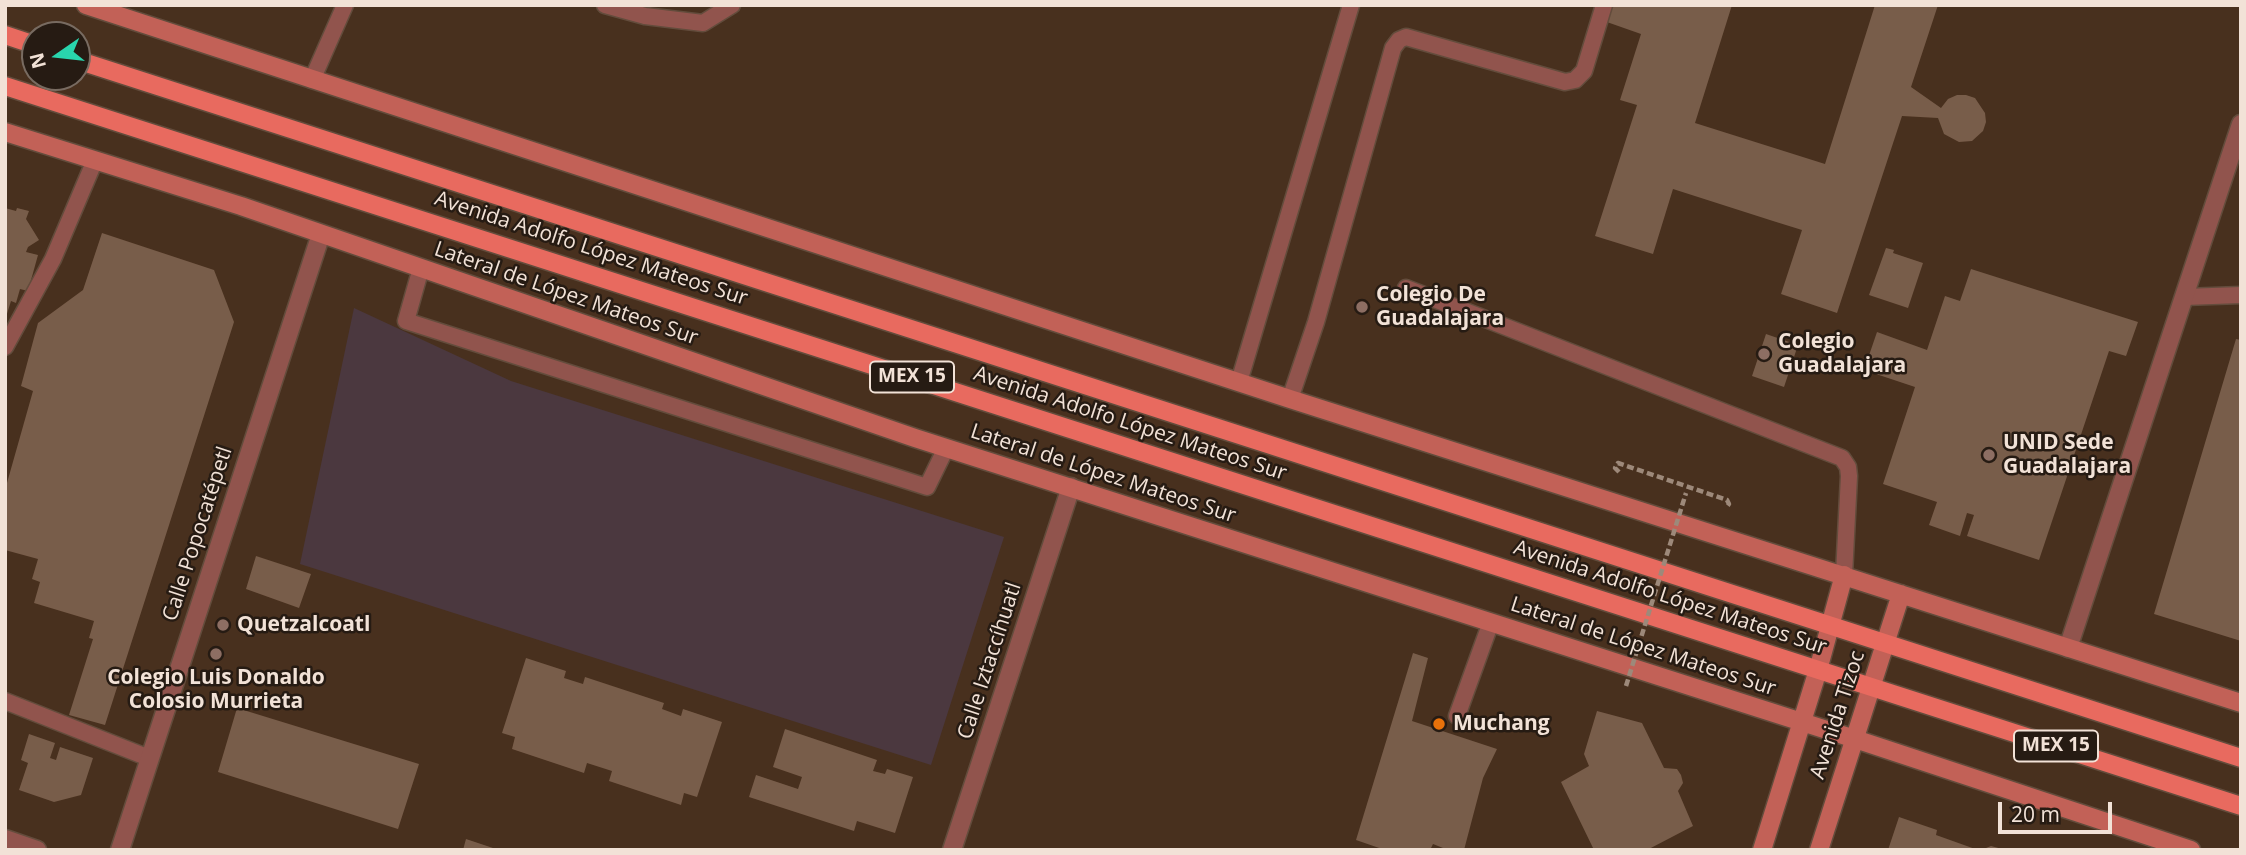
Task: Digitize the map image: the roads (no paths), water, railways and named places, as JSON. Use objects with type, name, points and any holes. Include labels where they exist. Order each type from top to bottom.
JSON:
[{"type":"main road","points":[[86,5],[1290,399],[2241,703]]},
{"type":"main road","name":"Avenida Adolfo López Mateos Sur","points":[[91,65],[2241,758]]},
{"type":"main road","name":"Avenida Adolfo López Mateos Sur","points":[[5,86],[2241,806]]},
{"type":"main road","name":"Lateral de López Mateos Sur","points":[[5,132],[321,234],[946,448],[1855,739],[2186,849]]},
{"type":"main road","name":"Avenida Tizoc","points":[[1762,850],[1818,670],[1844,575]]},
{"type":"main road","name":"Avenida Tizoc","points":[[1819,850],[1901,594]]},
{"type":"street","points":[[2068,648],[2241,124]]},
{"type":"street","name":"Calle Popocatépetl","points":[[120,850],[321,234]]},
{"type":"street","name":"Calle Iztaccíhuatl","points":[[952,850],[1071,488]]},
{"type":"street","points":[[5,839],[37,850]]},
{"type":"lane","points":[[312,80],[345,5]]},
{"type":"lane","points":[[605,5],[645,16],[703,23],[732,5]]},
{"type":"lane","points":[[1239,382],[1351,5]]},
{"type":"lane","points":[[1290,399],[1316,323],[1393,48],[1399,40],[1406,37],[1565,82],[1575,80],[1584,71],[1604,5]]},
{"type":"lane","points":[[5,347],[53,259],[94,160]]},
{"type":"lane","points":[[421,268],[406,321],[927,487],[946,448]]},
{"type":"lane","points":[[1406,288],[1842,458],[1848,467],[1849,476],[1844,575]]},
{"type":"lane","points":[[2184,298],[2241,295]]},
{"type":"lane","points":[[1457,716],[1491,622]]},
{"type":"lane","points":[[5,701],[149,758]]},
{"type":"place","name":"Colegio De Guadalajara","points":[[1362,307]]},
{"type":"place","name":"Colegio Guadalajara","points":[[1764,354]]},
{"type":"place","name":"UNID Sede Guadalajara","points":[[1989,455]]},
{"type":"place","name":"Quetzalcoatl","points":[[223,625]]},
{"type":"place","name":"Colegio Luis Donaldo Colosio Murrieta","points":[[216,654]]},
{"type":"place","name":"Muchang","points":[[1439,724]]}]
